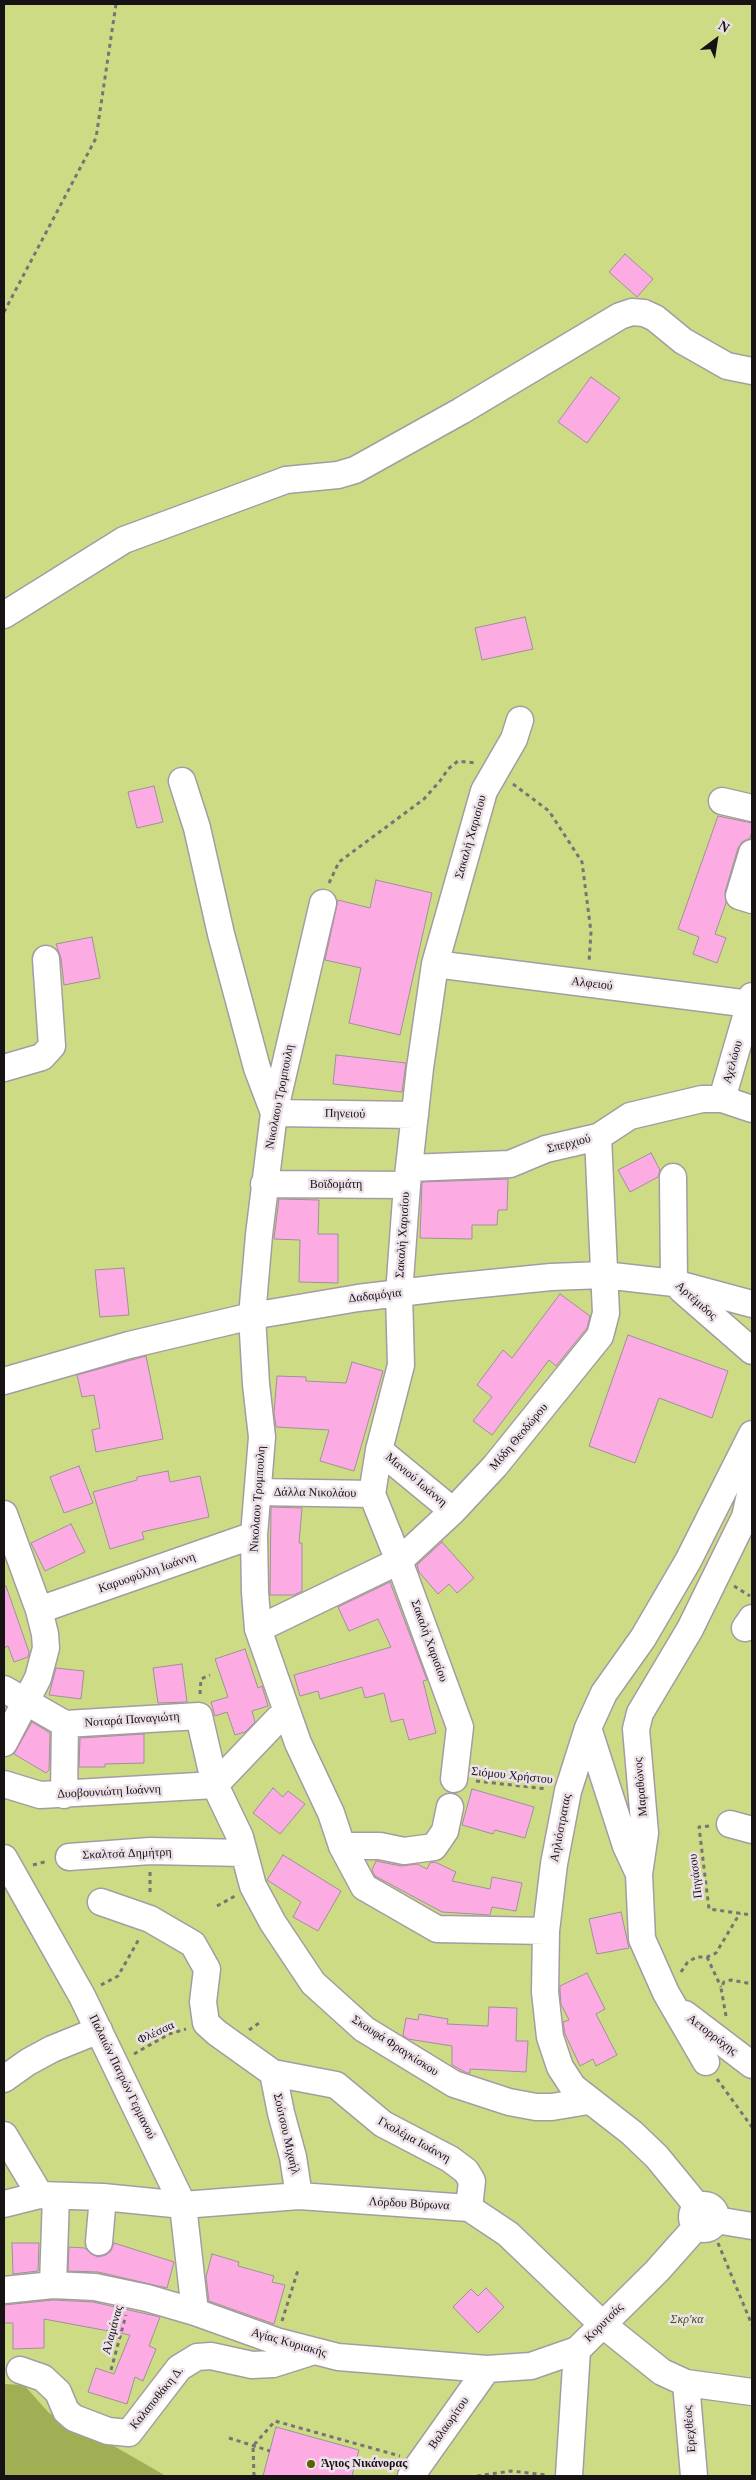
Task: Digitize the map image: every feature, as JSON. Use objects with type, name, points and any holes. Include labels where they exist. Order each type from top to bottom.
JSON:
[{"type":"street","points":[[4,615],[124,540],[286,480],[338,475],[355,470],[461,412],[620,316],[632,312],[644,313],[655,318],[683,341],[727,366],[752,371]]},
{"type":"street","name":"Σακαλή Χαρισίου","points":[[454,1779],[460,1728],[399,1561],[372,1494],[379,1450],[400,1365],[399,1294],[408,1177],[424,1034],[435,964],[484,791],[514,739],[520,720]]},
{"type":"street","points":[[182,781],[197,828],[221,934],[257,1068],[274,1113]]},
{"type":"street","points":[[722,801],[752,808]]},
{"type":"street","points":[[752,853],[739,896],[752,900]]},
{"type":"street","name":"Νικολαου Τρομπουλη","points":[[323,903],[274,1113],[264,1184],[252,1316],[256,1384],[262,1437],[254,1535],[254,1592],[258,1629],[298,1743],[331,1813],[342,1846],[364,1887],[437,1929],[546,1931]]},
{"type":"street","points":[[4,1068],[42,1057],[52,1046],[46,959]]},
{"type":"street","name":"Αλφειού","points":[[435,964],[588,983],[751,1000]]},
{"type":"street","name":"Αχελώου","points":[[722,1099],[751,1000]]},
{"type":"street","name":"Σπερχιού","points":[[408,1177],[510,1164],[546,1149],[598,1136],[630,1116],[702,1098],[722,1099],[752,1108]]},
{"type":"street","name":"Πηνειού","points":[[274,1113],[415,1115]]},
{"type":"street","name":"Μόδη Θεοδώρου","points":[[258,1629],[399,1561],[453,1511],[495,1466],[600,1336],[606,1314],[598,1136]]},
{"type":"street","name":"Βοϊδομάτη","points":[[264,1184],[408,1177]]},
{"type":"street","name":"Αρτέμιδος","points":[[673,1177],[674,1284],[702,1306],[752,1351]]},
{"type":"street","name":"Δαδαμόγια","points":[[4,1382],[129,1345],[252,1316],[348,1300],[551,1277],[604,1275],[674,1284],[752,1304]]},
{"type":"street","name":"Αηλιόστρατας","points":[[706,2220],[658,2157],[632,2133],[572,2088],[560,2067],[550,2037],[545,1992],[546,1931],[554,1864],[568,1791],[588,1728],[604,1693],[643,1638],[684,1569],[750,1439]]},
{"type":"street","name":"Μαραθώνος","points":[[706,2062],[670,1999],[642,1939],[639,1874],[645,1833],[636,1728],[640,1713],[690,1629],[744,1516],[751,1490],[750,1439]]},
{"type":"street","name":"Μανιού Ιωάννη","points":[[379,1450],[453,1511]]},
{"type":"street","name":"Δάλλα Νικολάου","points":[[258,1492],[372,1494]]},
{"type":"street","points":[[4,1514],[39,1610],[45,1634],[46,1648],[38,1678],[4,1743]]},
{"type":"street","name":"Καρυοφύλλη Ιωάννη","points":[[39,1610],[254,1535]]},
{"type":"street","points":[[4,1689],[65,1724],[64,1794]]},
{"type":"street","name":"Νοταρά Παναγιώτη","points":[[65,1724],[199,1716],[216,1785]]},
{"type":"street","points":[[216,1785],[278,1719]]},
{"type":"street","points":[[588,1728],[626,1846],[639,1874]]},
{"type":"street","name":"Δυοβουνιώτη Ιωάννη","points":[[4,1784],[40,1795],[216,1785]]},
{"type":"street","name":"Σκουφά Φραγκίσκου","points":[[216,1785],[240,1836],[253,1886],[294,1957],[313,1982],[364,2029],[454,2084],[484,2094],[536,2106],[552,2107],[588,2101]]},
{"type":"street","points":[[342,1846],[380,1846],[404,1851],[434,1847],[445,1831],[450,1807]]},
{"type":"street","name":"Σκαλτσά Δημήτρη","points":[[69,1857],[150,1852],[244,1853]]},
{"type":"street","name":"Παλαιών Πατρών Γερμανού","points":[[7,1864],[82,1996],[183,2205],[194,2312]]},
{"type":"street","points":[[101,1902],[150,1919],[193,1944],[206,1969],[203,2002],[206,2023]]},
{"type":"street","name":"Αετορράχης","points":[[670,1999],[752,2064]]},
{"type":"street","name":"Γκολέμα Ιωάννη","points":[[206,2023],[273,2073],[336,2085],[383,2124],[450,2159],[466,2171],[472,2181],[469,2208]]},
{"type":"street","points":[[4,2079],[28,2062],[52,2049],[99,2030]]},
{"type":"street","name":"Σούτσου Μιχαήλ","points":[[273,2073],[293,2157],[299,2196]]},
{"type":"street","points":[[4,2135],[48,2196],[53,2285]]},
{"type":"street","name":"Λόρδου Βύρωνα","points":[[4,2204],[48,2196],[102,2197],[183,2205],[299,2196],[469,2208],[508,2234],[602,2324],[662,2372],[686,2382],[752,2392]]},
{"type":"street","points":[[99,2242],[102,2197]]},
{"type":"street","points":[[706,2220],[752,2226]]},
{"type":"street","name":"Κορυτσάς","points":[[569,2476],[577,2350],[706,2220]]},
{"type":"street","name":"Αγίας Κυριακής","points":[[4,2290],[53,2285],[95,2287],[194,2312],[276,2341],[338,2357],[487,2369],[531,2366],[577,2350]]},
{"type":"street","name":"Καλαποθάκη Δ.","points":[[20,2370],[43,2378],[58,2392],[66,2411],[74,2418],[108,2431],[129,2433],[179,2368],[197,2357],[211,2356],[252,2365],[274,2364],[314,2351]]},
{"type":"street","name":"Βαλαωρίτου","points":[[406,2466],[434,2445],[487,2369]]},
{"type":"street","name":"Ερεχθέως","points":[[686,2382],[694,2476]]},
{"type":"street","points":[[434,2445],[434,2476]]},
{"type":"path","points":[[4,312],[96,138],[116,4]]},
{"type":"path","points":[[323,903],[328,884],[339,862],[424,799],[448,769],[458,761],[474,762],[494,772],[549,811],[582,862],[592,932],[588,983]]},
{"type":"path","name":"Σιόμου Χρήστου","points":[[454,1779],[568,1791]]},
{"type":"path","name":"Πηγάσου","points":[[699,1827],[709,1909],[752,1915]]},
{"type":"path","points":[[82,1996],[118,1976],[150,1919],[150,1852]]},
{"type":"path","name":"Σκαλτσά Δημήτρη","points":[[7,1864],[69,1857]]},
{"type":"path","points":[[670,1999],[687,1963],[696,1957],[707,1957],[716,1953],[740,1913]]},
{"type":"path","points":[[707,1957],[721,1988],[723,2007],[730,2032],[726,2045]]},
{"type":"path","points":[[721,1988],[724,1982],[731,1980],[752,1984]]},
{"type":"path","name":"Φλέσσα","points":[[116,2065],[169,2034],[206,2023]]},
{"type":"path","points":[[706,2062],[752,2127]]},
{"type":"path","points":[[706,2220],[752,2325]]},
{"type":"path","points":[[276,2341],[298,2270]]},
{"type":"path","name":"Αλαμάνας","points":[[111,2370],[132,2295]]},
{"type":"path","points":[[254,2476],[253,2446],[275,2421],[406,2466]]},
{"type":"path","points":[[228,2438],[270,2451]]},
{"type":"path","points":[[477,2476],[511,2471],[555,2476]]},
{"type":"green space","name":"Σκρ'κα","points":[[4,4],[752,4],[752,2476],[4,2476]]},
{"type":"green space","points":[[4,2384],[24,2385],[49,2413],[107,2442],[166,2476],[4,2476]]},
{"type":"building","points":[[625,254],[653,279],[637,297],[609,272]]},
{"type":"building","points":[[591,377],[620,398],[587,443],[558,422]]},
{"type":"building","points":[[525,617],[533,649],[482,660],[475,628]]},
{"type":"building","points":[[154,786],[163,822],[137,828],[128,792]]},
{"type":"building","points":[[718,816],[752,823],[752,831],[750,838],[742,842],[738,848],[725,892],[726,903],[715,934],[726,938],[717,963],[693,954],[699,937],[678,929]]},
{"type":"building","points":[[376,880],[432,893],[400,1035],[349,1023],[361,968],[325,960],[338,900],[370,908]]},
{"type":"building","points":[[92,937],[100,978],[64,985],[61,958],[56,944]]},
{"type":"building","points":[[336,1055],[406,1063],[402,1092],[333,1084]]},
{"type":"building","points":[[651,1153],[660,1170],[658,1177],[630,1192],[618,1170]]},
{"type":"building","points":[[508,1179],[507,1210],[498,1210],[497,1225],[472,1225],[472,1239],[420,1238],[422,1182]]},
{"type":"building","points":[[279,1199],[319,1200],[318,1234],[338,1234],[338,1283],[299,1282],[300,1240],[274,1239]]},
{"type":"building","points":[[124,1268],[129,1315],[100,1317],[95,1270]]},
{"type":"building","points":[[560,1294],[590,1316],[587,1328],[556,1366],[549,1360],[492,1435],[473,1421],[492,1397],[477,1385],[503,1350],[512,1358]]},
{"type":"building","points":[[628,1335],[728,1371],[712,1418],[659,1398],[635,1463],[589,1446]]},
{"type":"building","points":[[146,1356],[163,1439],[96,1452],[92,1430],[100,1428],[94,1395],[82,1397],[77,1375]]},
{"type":"building","points":[[352,1362],[383,1371],[354,1471],[320,1461],[329,1430],[276,1427],[274,1413],[277,1376],[306,1377],[306,1381],[346,1383]]},
{"type":"building","points":[[79,1466],[93,1503],[64,1513],[50,1477]]},
{"type":"building","points":[[168,1471],[170,1482],[200,1476],[209,1517],[142,1532],[144,1539],[110,1549],[93,1492],[137,1480],[137,1477]]},
{"type":"building","points":[[271,1507],[302,1508],[299,1543],[302,1543],[302,1591],[294,1595],[270,1595]]},
{"type":"building","points":[[71,1524],[85,1552],[45,1571],[31,1543]]},
{"type":"building","points":[[442,1542],[474,1578],[457,1593],[449,1584],[438,1594],[419,1572],[417,1565]]},
{"type":"building","points":[[390,1582],[427,1680],[423,1681],[436,1733],[409,1740],[403,1719],[391,1722],[384,1693],[365,1698],[362,1687],[320,1699],[318,1691],[300,1696],[294,1675],[391,1647],[378,1619],[349,1631],[338,1607]]},
{"type":"building","points":[[4,1586],[6,1586],[29,1652],[28,1657],[14,1662],[8,1646],[4,1648]]},
{"type":"building","points":[[245,1649],[258,1688],[262,1686],[268,1706],[252,1711],[255,1722],[245,1732],[235,1735],[227,1712],[215,1716],[211,1702],[228,1697],[215,1659]]},
{"type":"building","points":[[182,1664],[187,1702],[158,1703],[153,1668]]},
{"type":"building","points":[[56,1668],[84,1671],[81,1699],[49,1695]]},
{"type":"building","points":[[32,1722],[50,1733],[49,1770],[46,1773],[14,1754]]},
{"type":"building","points":[[144,1734],[144,1763],[105,1764],[105,1767],[79,1767],[80,1738]]},
{"type":"building","points":[[273,1788],[283,1797],[288,1791],[305,1804],[280,1834],[253,1813]]},
{"type":"building","points":[[472,1789],[534,1807],[525,1838],[495,1830],[493,1834],[462,1825]]},
{"type":"building","points":[[283,1855],[341,1891],[318,1931],[293,1917],[301,1902],[267,1880]]},
{"type":"building","points":[[376,1861],[401,1866],[417,1864],[427,1869],[430,1863],[435,1862],[456,1872],[452,1881],[490,1889],[492,1877],[522,1883],[516,1911],[492,1907],[490,1915],[442,1912],[375,1876],[372,1870]]},
{"type":"building","points":[[621,1912],[629,1948],[597,1954],[589,1919]]},
{"type":"building","points":[[587,1973],[605,2009],[596,2014],[617,2055],[596,2066],[593,2059],[580,2066],[565,2034],[563,2022],[569,2020],[561,2004],[560,1986]]},
{"type":"building","points":[[489,2007],[517,2008],[516,2041],[528,2041],[526,2072],[470,2069],[470,2073],[467,2073],[452,2065],[452,2046],[408,2039],[403,2035],[406,2018],[418,2020],[419,2014],[448,2019],[447,2024],[488,2026]]},
{"type":"building","points":[[12,2243],[39,2243],[38,2271],[13,2274]]},
{"type":"building","points":[[114,2243],[174,2262],[167,2288],[98,2272],[68,2271],[69,2247],[85,2248],[91,2254],[98,2257],[106,2255],[111,2251]]},
{"type":"building","points":[[212,2254],[239,2262],[238,2266],[274,2276],[272,2282],[285,2285],[274,2324],[209,2301],[206,2277]]},
{"type":"building","points":[[486,2288],[504,2307],[478,2333],[453,2307],[471,2289],[478,2296]]},
{"type":"building","points":[[53,2300],[93,2302],[160,2317],[149,2346],[156,2349],[143,2381],[135,2377],[127,2404],[88,2392],[96,2368],[114,2374],[130,2335],[44,2319],[44,2348],[13,2349],[13,2323],[4,2323],[4,2305]]},
{"type":"building","name":"Άγιος Νικάνορας","points":[[276,2427],[359,2450],[352,2476],[263,2476]]},
{"type":"place","name":"Άγιος Νικάνορας","points":[[311,2464]]}]
